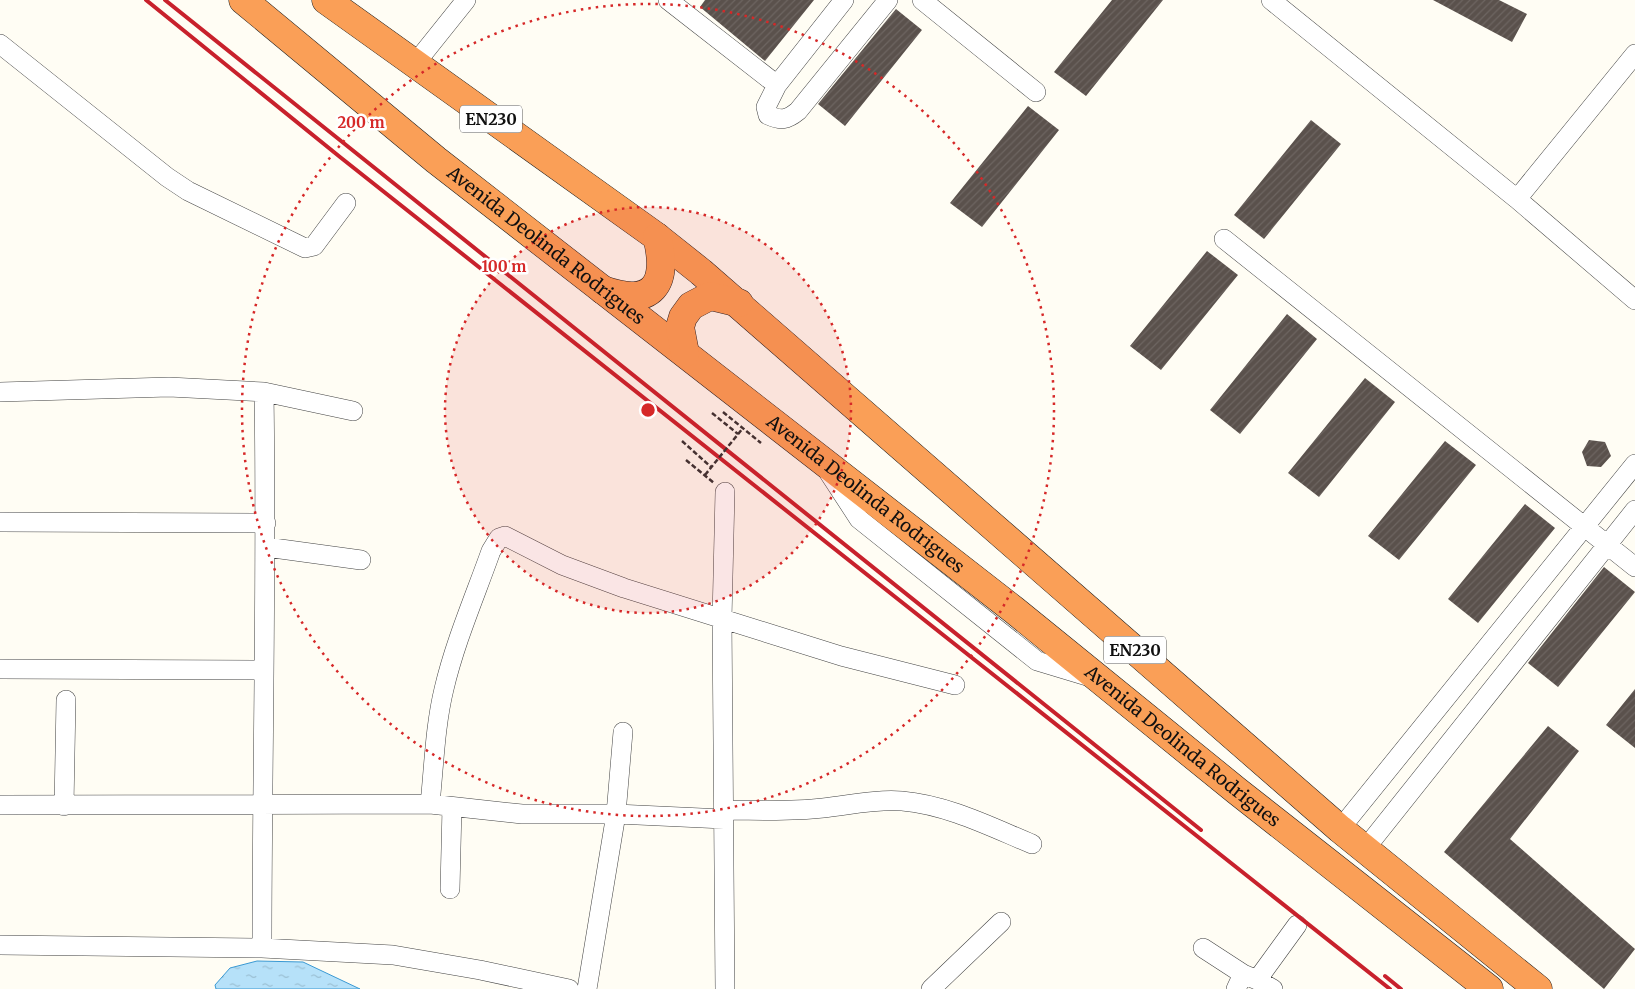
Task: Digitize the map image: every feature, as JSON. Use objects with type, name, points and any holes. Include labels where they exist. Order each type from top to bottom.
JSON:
[{"type":"highway","name":"Avenida Deolinda Rodrigues","points":[[243,0],[436,160],[819,458],[1489,989]]},
{"type":"highway","name":"Avenida Deolinda Rodrigues","points":[[326,0],[414,65],[657,237],[739,303],[1340,828],[1538,989]]},
{"type":"highway","points":[[600,289],[634,297],[645,294],[654,287],[662,265],[657,237]]},
{"type":"highway","points":[[685,353],[680,327],[682,317],[691,306],[710,296],[739,303]]},
{"type":"street","points":[[414,65],[466,0]]},
{"type":"street","points":[[844,0],[777,85],[766,107],[768,115],[777,120],[788,119],[798,112],[888,0]]},
{"type":"street","points":[[922,0],[1036,92]]},
{"type":"street","points":[[1271,0],[1517,199],[1635,300]]},
{"type":"street","points":[[681,4],[777,85]]},
{"type":"street","points":[[0,44],[167,177],[188,191],[305,248],[314,246],[346,203]]},
{"type":"street","points":[[1517,199],[1635,54]]},
{"type":"street","points":[[1224,239],[1635,567]]},
{"type":"street","points":[[0,392],[169,387],[264,392],[354,411]]},
{"type":"street","points":[[262,948],[266,547],[264,392]]},
{"type":"street","points":[[1340,828],[1407,748],[1635,464]]},
{"type":"street","points":[[725,492],[722,619],[725,989]]},
{"type":"street","points":[[1365,849],[1635,510]]},
{"type":"street","points":[[0,522],[266,522]]},
{"type":"street","points":[[430,804],[437,728],[443,690],[491,551],[499,538],[505,536],[562,565],[624,588],[841,656],[955,685]]},
{"type":"street","points":[[266,547],[362,560]]},
{"type":"street","points":[[0,669],[264,670]]},
{"type":"street","points":[[64,806],[66,700]]},
{"type":"street","points":[[587,989],[616,814],[623,732]]},
{"type":"street","points":[[1407,748],[1431,767]]},
{"type":"street","points":[[0,805],[430,804],[522,814],[724,814],[802,810],[876,801],[902,801],[928,805],[964,816],[1032,844]]},
{"type":"street","points":[[450,889],[452,807]]},
{"type":"street","points":[[931,989],[1001,922]]},
{"type":"street","points":[[1245,981],[1297,925]]},
{"type":"street","points":[[0,945],[262,948],[393,955],[480,970],[569,989]]},
{"type":"street","points":[[1203,948],[1245,981],[1273,989]]},
{"type":"path","points":[[723,412],[761,443]]},
{"type":"path","points":[[712,413],[738,434]]},
{"type":"path","points":[[705,475],[742,428]]},
{"type":"path","points":[[682,441],[711,467]]},
{"type":"path","points":[[686,460],[725,492]]},
{"type":"water","points":[[257,961],[303,962],[360,989],[216,989],[215,985],[230,968]]},
{"type":"building","points":[[705,0],[814,0],[765,61],[700,7]]},
{"type":"building","points":[[1112,0],[1163,0],[1086,96],[1054,72]]},
{"type":"building","points":[[1433,0],[1499,0],[1527,14],[1512,42]]},
{"type":"building","points":[[896,9],[922,30],[845,126],[818,104]]},
{"type":"building","points":[[1028,106],[1059,130],[982,227],[950,203]]},
{"type":"building","points":[[1311,120],[1341,144],[1264,239],[1234,215]]},
{"type":"building","points":[[1207,251],[1238,275],[1161,370],[1130,346]]},
{"type":"building","points":[[1287,314],[1317,339],[1240,434],[1210,410]]},
{"type":"building","points":[[1365,378],[1395,402],[1319,497],[1288,473]]},
{"type":"building","points":[[1589,440],[1605,442],[1611,456],[1601,467],[1587,466],[1582,452]]},
{"type":"building","points":[[1445,441],[1476,465],[1399,560],[1368,536]]},
{"type":"building","points":[[1525,504],[1555,528],[1478,623],[1448,599]]},
{"type":"building","points":[[1604,567],[1635,592],[1558,687],[1528,663]]},
{"type":"building","points":[[1635,689],[1635,748],[1606,725]]},
{"type":"building","points":[[1548,726],[1579,751],[1510,839],[1635,949],[1604,989],[1444,852]]},
{"type":"railway","points":[[146,0],[340,157],[1390,989]]},
{"type":"railway","points":[[165,0],[1201,830]]},
{"type":"railway","points":[[1385,976],[1401,989]]}]
